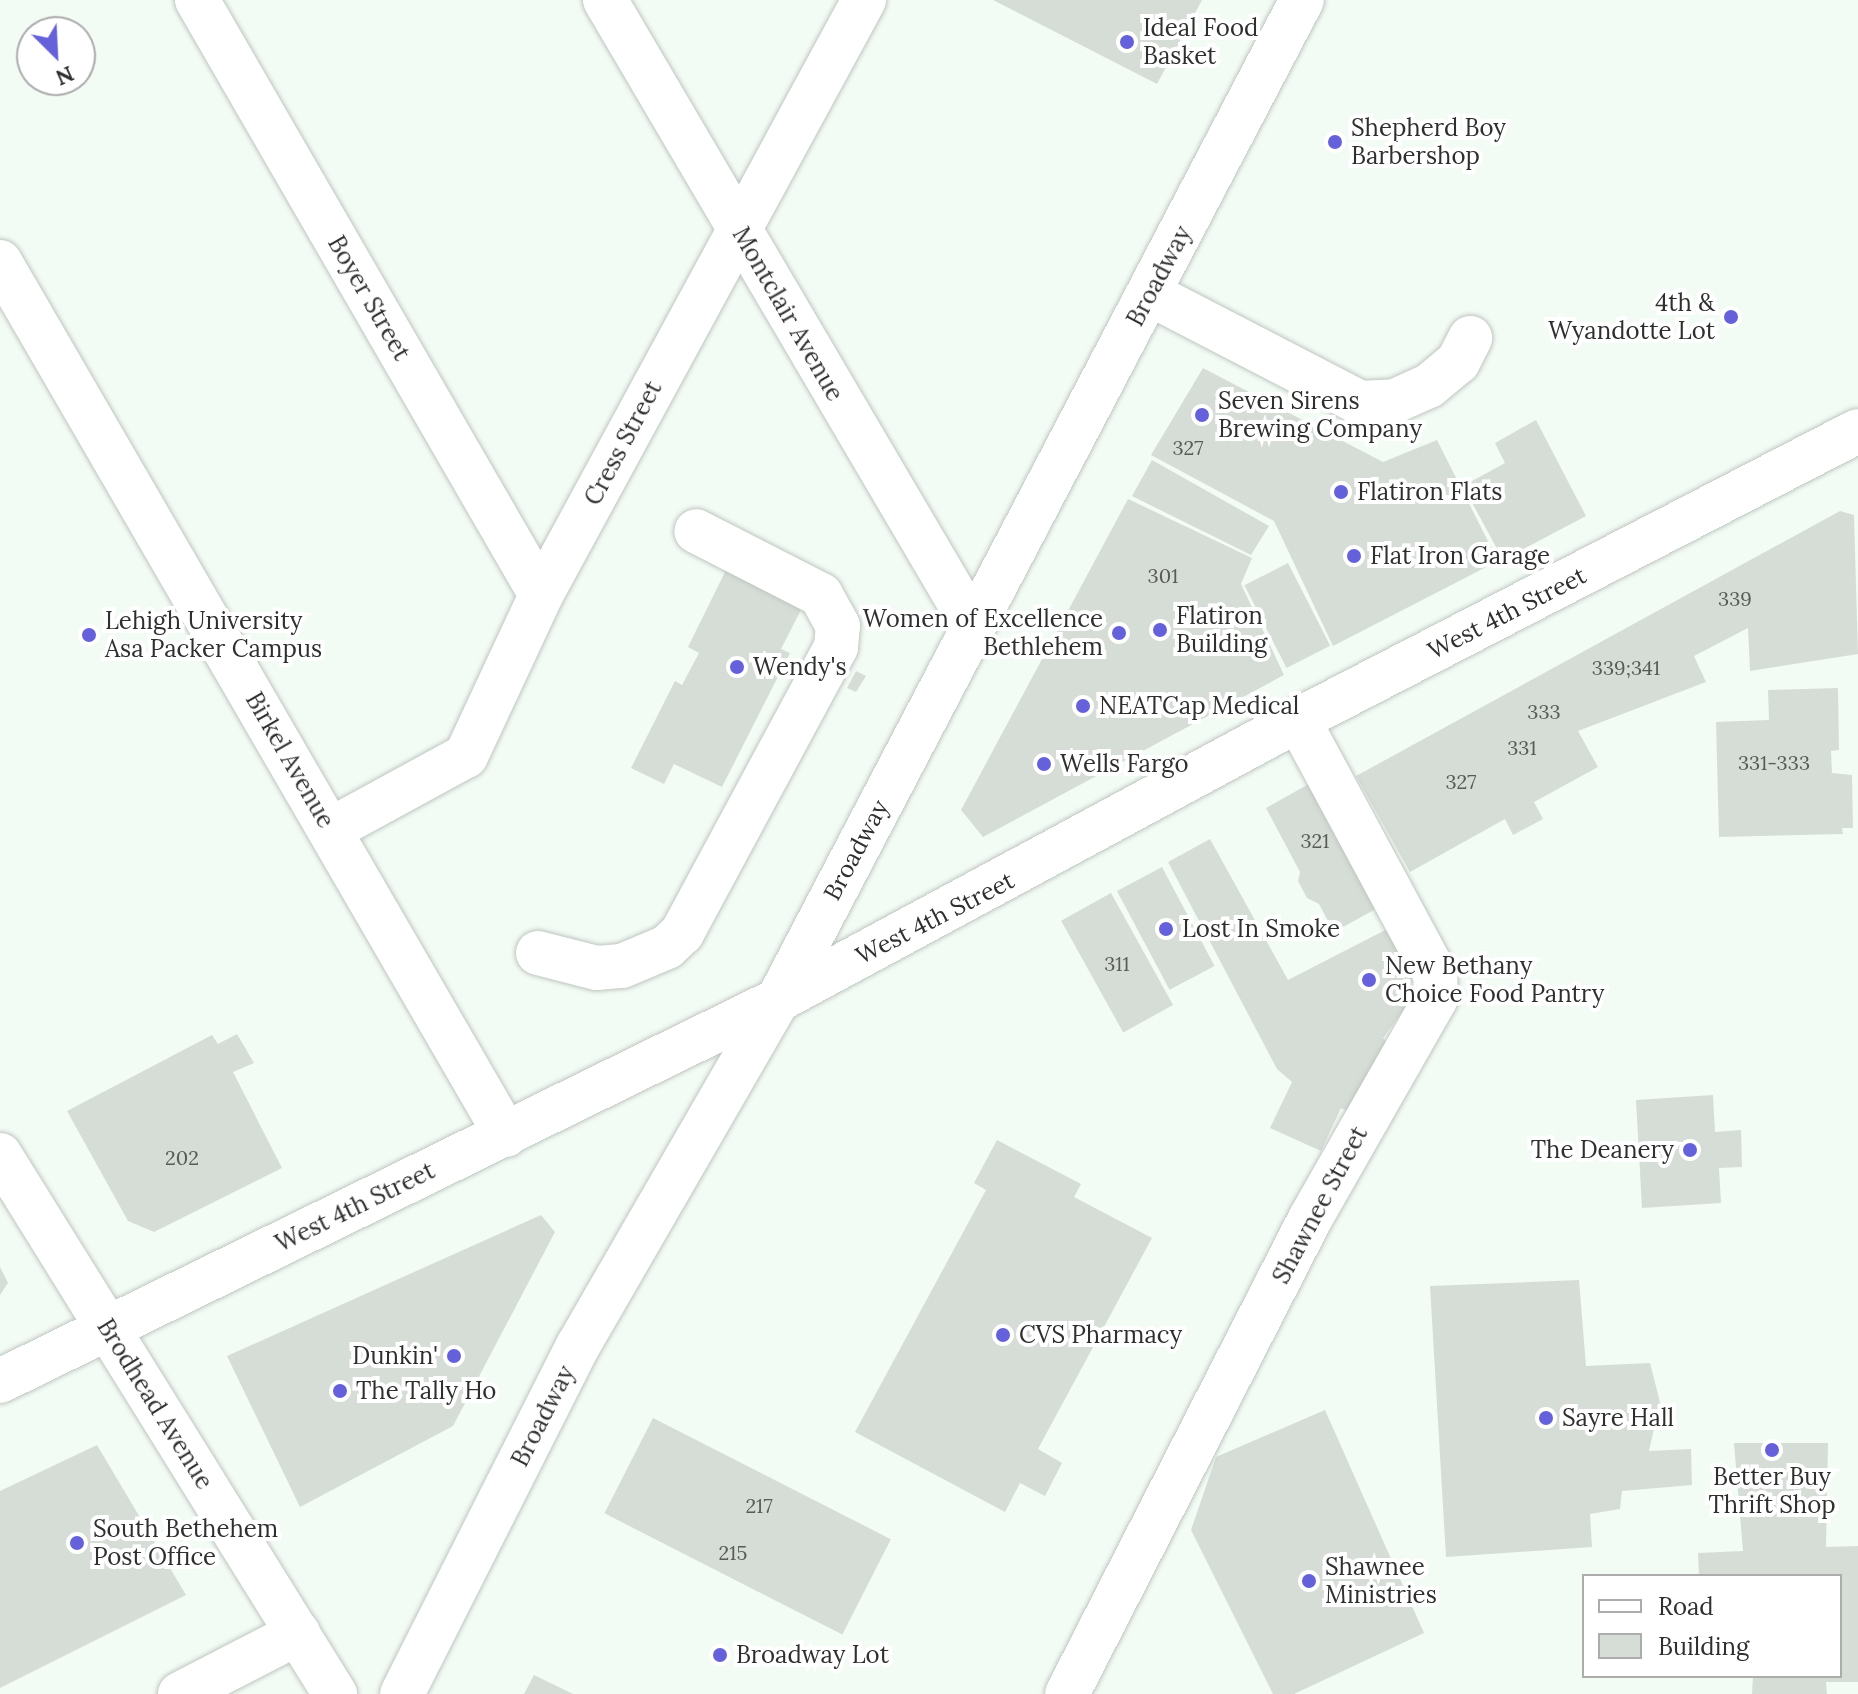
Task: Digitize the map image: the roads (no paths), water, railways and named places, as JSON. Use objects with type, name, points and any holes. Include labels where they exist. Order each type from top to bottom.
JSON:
[{"type":"street","name":"Boyer Street","points":[[197,0],[541,595]]},
{"type":"street","name":"Montclair Avenue","points":[[605,0],[973,626]]},
{"type":"street","name":"Cress Street","points":[[330,830],[466,756],[541,595],[864,0]]},
{"type":"street","name":"Broadway","points":[[402,1694],[578,1346],[778,1000],[1302,0]]},
{"type":"street","name":"Birkel Avenue","points":[[0,262],[506,1135]]},
{"type":"street","points":[[1150,294],[1360,403],[1395,401],[1429,386],[1458,362],[1470,338]]},
{"type":"street","name":"West 4th Street","points":[[0,1381],[778,1000],[1298,720],[1858,431]]},
{"type":"street","points":[[538,953],[597,968],[622,966],[667,947],[682,933],[836,647],[838,626],[821,595],[696,531]]},
{"type":"street","name":"Shawnee Street","points":[[1067,1694],[1105,1626],[1310,1219],[1436,998],[1435,974],[1298,720]]},
{"type":"street","name":"Brodhead Avenue","points":[[0,1155],[335,1694]]},
{"type":"street","points":[[180,1694],[298,1633]]},
{"type":"place","name":"Ideal Food Basket","points":[[1127,42]]},
{"type":"place","name":"Shepherd Boy Barbershop","points":[[1335,142]]},
{"type":"place","name":"4th & Wyandotte Lot","points":[[1731,317]]},
{"type":"place","name":"Seven Sirens Brewing Company","points":[[1202,415]]},
{"type":"place","name":"Flatiron Flats","points":[[1341,492]]},
{"type":"place","name":"Flat Iron Garage","points":[[1354,556]]},
{"type":"place","name":"Flatiron Building","points":[[1160,630]]},
{"type":"place","name":"Women of Excellence Bethlehem","points":[[1119,633]]},
{"type":"place","name":"Lehigh University Asa Packer Campus","points":[[89,635]]},
{"type":"place","name":"Wendy's","points":[[737,667]]},
{"type":"place","name":"NEATCap Medical","points":[[1083,706]]},
{"type":"place","name":"Wells Fargo","points":[[1044,764]]},
{"type":"place","name":"Lost In Smoke","points":[[1166,929]]},
{"type":"place","name":"New Bethany Choice Food Pantry","points":[[1369,980]]},
{"type":"place","name":"The Deanery","points":[[1690,1150]]},
{"type":"place","name":"CVS Pharmacy","points":[[1003,1335]]},
{"type":"place","name":"Dunkin'","points":[[454,1356]]},
{"type":"place","name":"The Tally Ho","points":[[340,1391]]},
{"type":"place","name":"Sayre Hall","points":[[1546,1418]]},
{"type":"place","name":"Better Buy Thrift Shop","points":[[1772,1450]]},
{"type":"place","name":"South Bethehem Post Office","points":[[77,1543]]},
{"type":"place","name":"Shawnee Ministries","points":[[1309,1581]]},
{"type":"place","name":"Broadway Lot","points":[[720,1655]]}]
